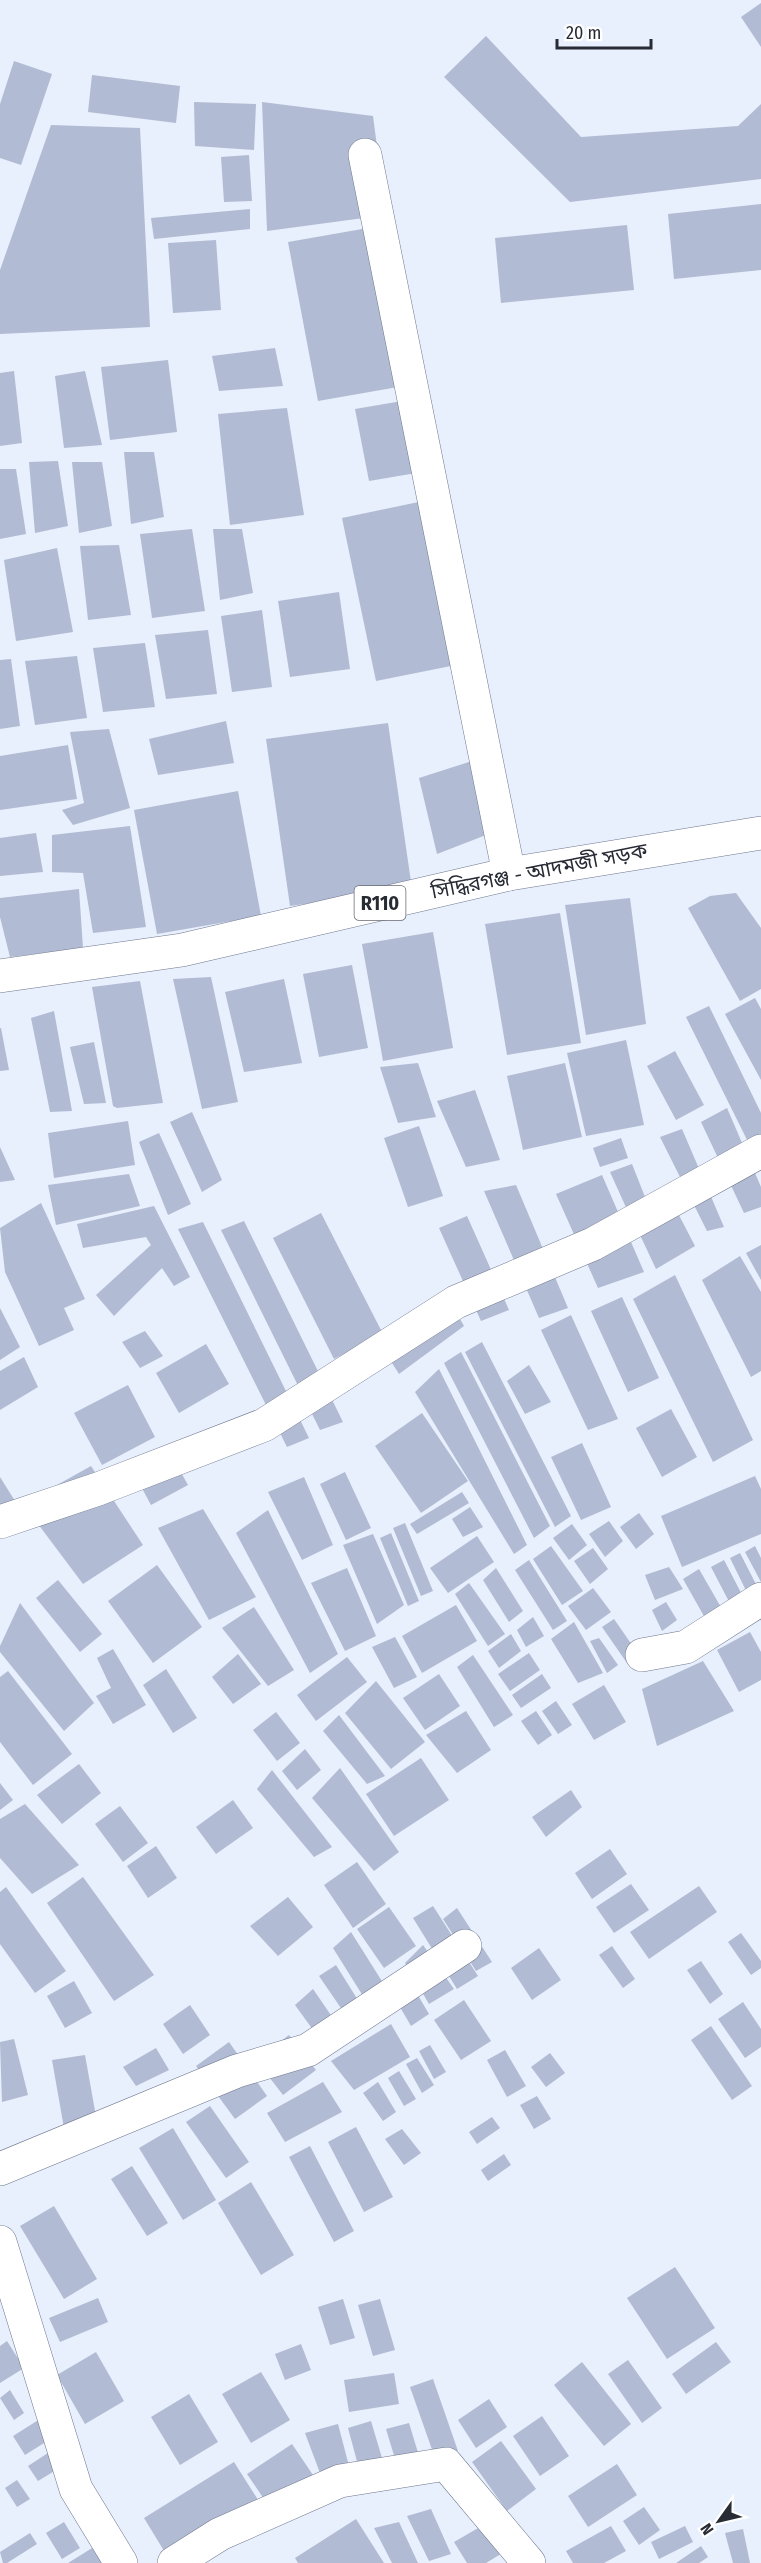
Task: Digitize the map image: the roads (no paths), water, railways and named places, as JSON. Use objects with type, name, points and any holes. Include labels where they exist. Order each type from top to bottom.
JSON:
[{"type":"street","points":[[365,155],[509,874]]},
{"type":"street","name":"সিদ্ধিরগঞ্জ - আদমজী সড়ক","points":[[0,976],[182,950],[509,874],[757,840]]},
{"type":"street","points":[[0,1522],[98,1489],[264,1425],[456,1302],[593,1244],[761,1151]]},
{"type":"street","points":[[642,1655],[686,1647],[761,1599]]},
{"type":"street","points":[[0,2169],[237,2071],[308,2050],[465,1946]]},
{"type":"street","points":[[0,2242],[76,2489],[121,2563]]},
{"type":"street","points":[[174,2563],[220,2534],[340,2481],[446,2464],[529,2563]]}]
